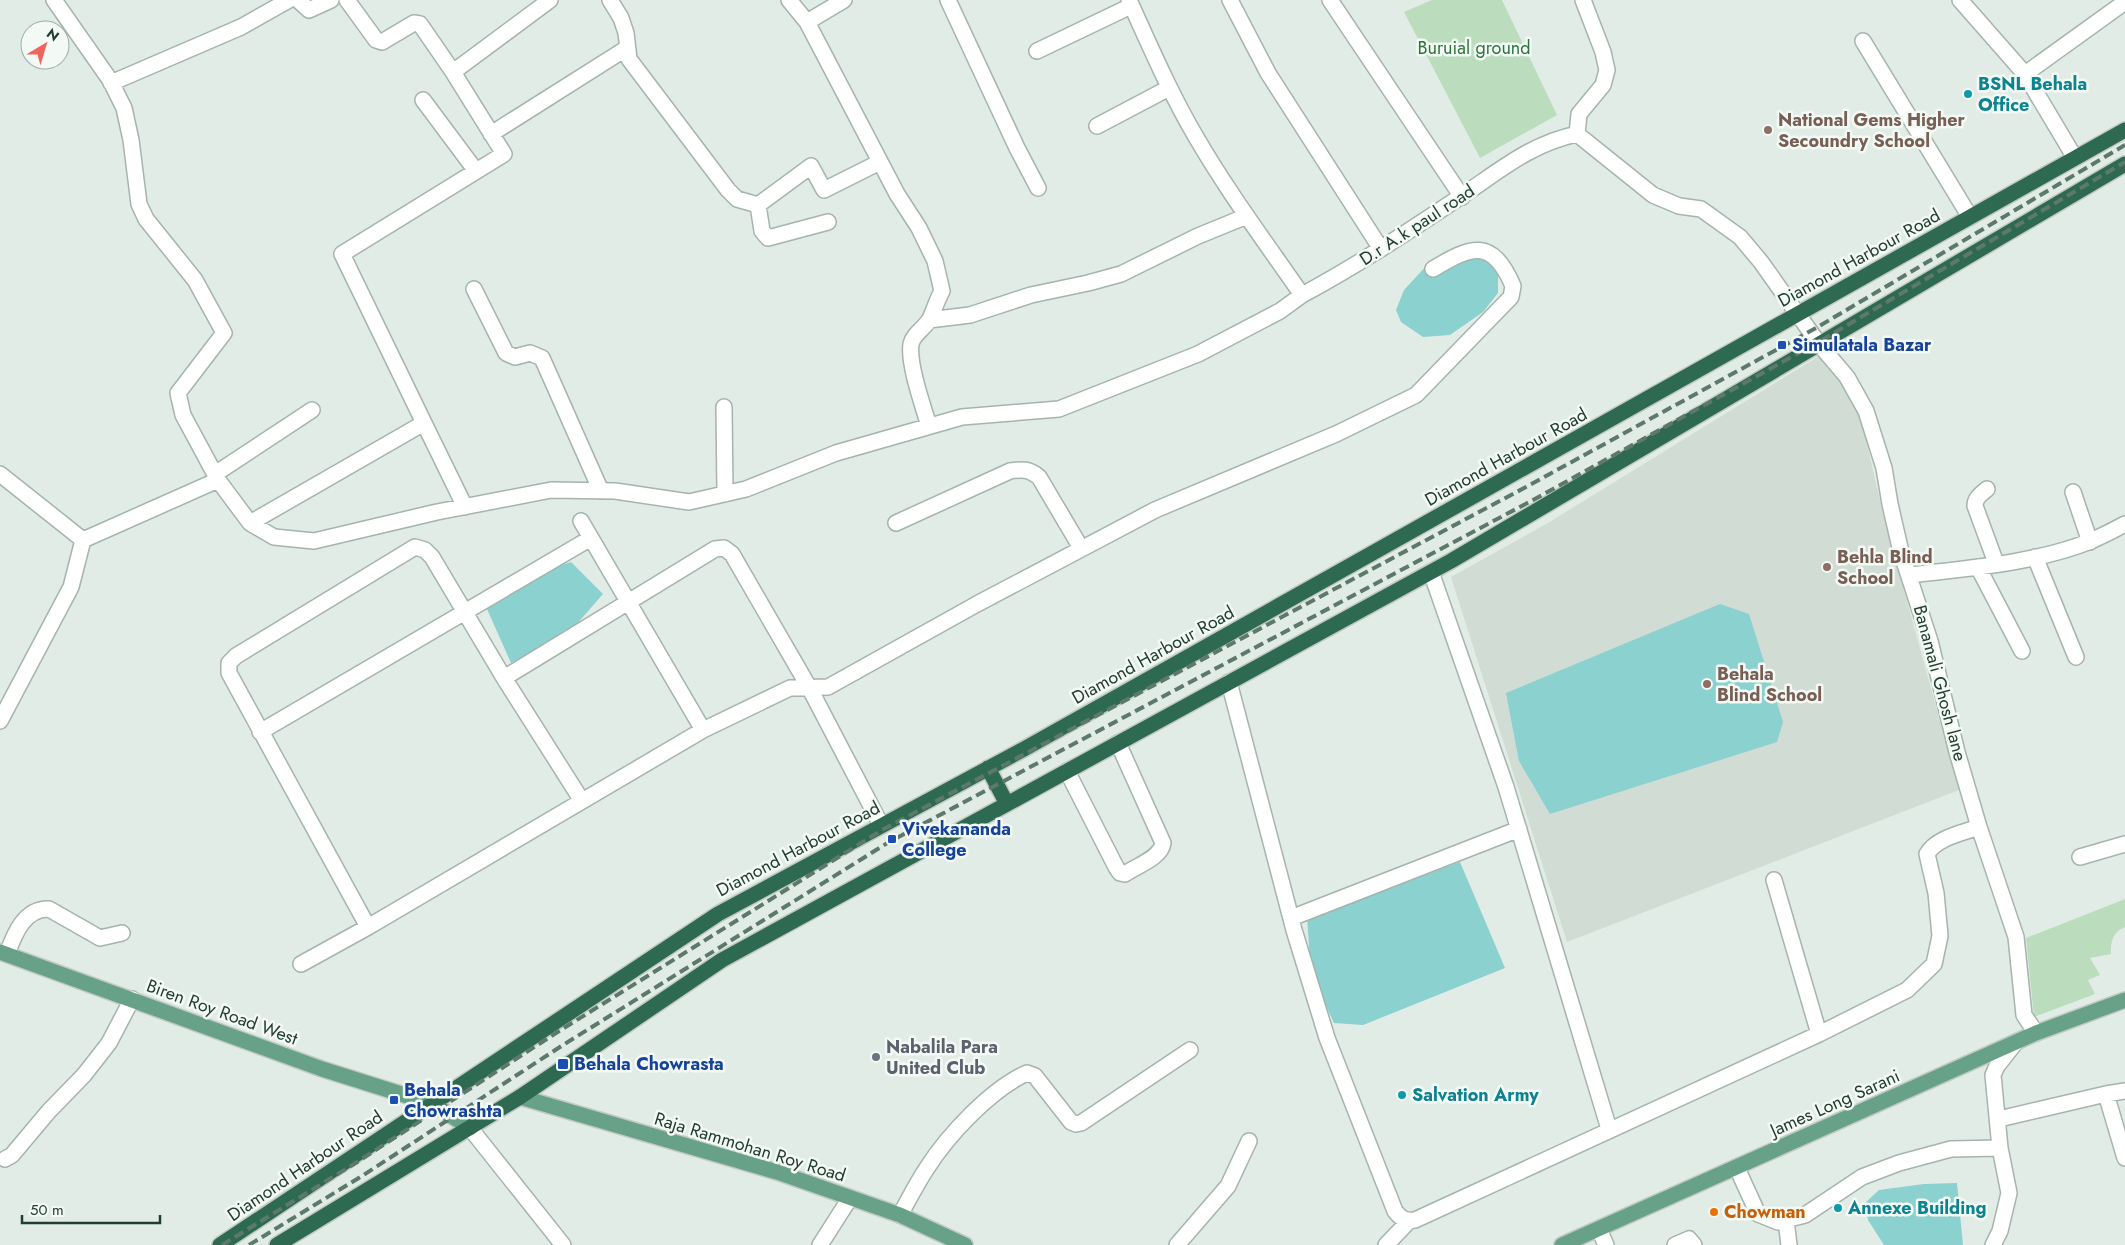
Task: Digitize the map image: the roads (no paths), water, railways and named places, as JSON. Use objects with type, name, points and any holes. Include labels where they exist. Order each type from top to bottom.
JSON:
[{"type":"highway","name":"Diamond Harbour Road","points":[[220,1245],[239,1240],[433,1104],[718,914],[988,768],[2125,130]]},
{"type":"highway","points":[[277,1245],[520,1097],[722,960],[1431,572],[2125,164]]},
{"type":"highway","points":[[988,768],[1007,804]]},
{"type":"main road","name":"Biren Roy Road West","points":[[3,953],[322,1069],[433,1104],[470,1128]]},
{"type":"main road","name":"James Long Sarani","points":[[1562,1245],[2036,1033],[2125,1000]]},
{"type":"main road","name":"Raja Rammohan Roy Road","points":[[520,1097],[776,1172],[900,1215],[965,1245]]},
{"type":"street","points":[[54,0],[111,83],[124,108],[139,204],[146,219],[195,280],[224,333],[178,393],[183,415],[217,477],[250,523],[424,423]]},
{"type":"street","points":[[111,83],[241,27],[289,0]]},
{"type":"street","points":[[298,0],[309,10],[331,0]]},
{"type":"street","points":[[347,0],[376,40],[382,42],[414,23],[420,24],[454,72],[504,154],[342,254],[465,507]]},
{"type":"street","points":[[454,72],[550,0]]},
{"type":"street","points":[[610,0],[621,18],[626,33],[629,59],[728,190],[737,199],[758,205]]},
{"type":"street","points":[[789,0],[807,22],[897,194],[919,228],[935,261],[942,291],[933,308],[930,320],[912,342],[911,351],[916,379],[929,426]]},
{"type":"street","points":[[807,22],[844,0]]},
{"type":"street","points":[[948,0],[1017,148],[1038,188]]},
{"type":"street","points":[[1230,0],[1268,74],[1381,249]]},
{"type":"street","points":[[1330,0],[1462,196]]},
{"type":"street","points":[[1583,0],[1603,52],[1607,70],[1603,85],[1579,114],[1577,134],[1653,195],[1679,206],[1701,209],[1740,237],[1761,262],[1798,314]]},
{"type":"street","points":[[1960,0],[2025,74],[2075,158]]},
{"type":"street","points":[[2025,74],[2125,2]]},
{"type":"street","points":[[1037,51],[1130,3],[1169,88],[1196,137],[1247,216],[1302,295]]},
{"type":"street","points":[[1863,41],[1970,217]]},
{"type":"street","points":[[491,134],[627,48]]},
{"type":"street","points":[[1097,126],[1169,88]]},
{"type":"street","points":[[423,100],[476,171]]},
{"type":"street","name":"D.r A.k paul road","points":[[250,523],[274,537],[314,541],[551,490],[602,491],[689,502],[746,489],[836,453],[962,417],[1060,409],[1198,354],[1280,311],[1302,295],[1381,249],[1530,150],[1577,134]]},
{"type":"street","points":[[758,205],[811,166],[824,190],[880,162]]},
{"type":"street","points":[[758,205],[762,231],[768,238],[828,222]]},
{"type":"street","points":[[930,320],[970,315],[1031,295],[1121,274],[1198,236],[1247,216]]},
{"type":"street","points":[[301,964],[368,927],[703,730],[790,688],[828,688],[1081,548],[1156,510],[1336,434],[1416,395],[1510,297],[1513,286],[1502,264],[1489,252],[1474,250],[1459,253],[1432,269]]},
{"type":"street","points":[[474,289],[506,353],[515,357],[530,353],[542,358],[602,491]]},
{"type":"street","name":"Banamali Ghosh lane","points":[[1798,314],[1819,344],[1847,377],[1866,411],[1884,468],[1901,552],[1930,641],[1957,752],[1979,827],[2016,937],[2024,1015],[2036,1033]]},
{"type":"street","points":[[724,407],[725,494]]},
{"type":"street","points":[[83,540],[217,477],[312,410]]},
{"type":"street","points":[[896,523],[1010,471],[1022,469],[1032,471],[1039,477],[1081,548]]},
{"type":"street","points":[[0,474],[83,540]]},
{"type":"street","points":[[1987,489],[1979,496],[1974,506],[1996,564]]},
{"type":"street","points":[[2073,492],[2090,542]]},
{"type":"street","points":[[581,521],[703,730]]},
{"type":"street","points":[[1910,575],[1978,568],[2036,557],[2090,542],[2125,524]]},
{"type":"street","points":[[260,732],[591,538]]},
{"type":"street","points":[[0,721],[71,587],[83,540]]},
{"type":"street","points":[[368,927],[229,673],[229,662],[415,547],[425,550],[432,556],[504,678],[582,801]]},
{"type":"street","points":[[504,678],[715,549],[724,548],[732,554],[810,689],[881,825]]},
{"type":"street","points":[[2036,557],[2076,658]]},
{"type":"street","points":[[1978,568],[2022,651]]},
{"type":"street","points":[[1431,572],[1506,787],[1610,1129]]},
{"type":"street","points":[[1229,682],[1291,918],[1327,1038],[1395,1211],[1400,1218],[1409,1221]]},
{"type":"street","points":[[1067,771],[1116,867],[1120,873],[1125,874],[1157,854],[1162,849],[1162,843],[1118,743]]},
{"type":"street","points":[[1386,1245],[1409,1221],[1424,1216],[1819,1034],[1907,990],[1934,964],[1940,936],[1936,893],[1927,854],[1930,848],[1939,842],[1979,827]]},
{"type":"street","points":[[1291,918],[1519,829]]},
{"type":"street","points":[[2080,857],[2125,844]]},
{"type":"street","points":[[1774,880],[1819,1034]]},
{"type":"street","points":[[3,953],[23,922],[32,912],[41,909],[49,909],[100,938],[122,933]]},
{"type":"street","points":[[5,1159],[12,1155],[109,1044],[132,999]]},
{"type":"street","points":[[1993,1245],[2000,1231],[2008,1193],[2000,1148],[1999,1119],[1993,1087],[1993,1075],[1997,1066],[2016,1042]]},
{"type":"street","points":[[900,1215],[928,1167],[967,1119],[989,1099],[1019,1077],[1027,1073],[1036,1076],[1071,1122],[1081,1124],[1190,1050]]},
{"type":"street","points":[[1999,1119],[2125,1091]]},
{"type":"street","points":[[2106,1094],[2125,1158]]},
{"type":"street","points":[[470,1128],[563,1245]]},
{"type":"street","points":[[1177,1245],[1228,1186],[1249,1141]]},
{"type":"street","points":[[1737,1168],[1758,1214],[1778,1222],[1805,1216],[1862,1177],[1899,1162],[1951,1149],[2000,1148]]},
{"type":"street","points":[[820,1245],[850,1198]]},
{"type":"street","points":[[1786,1220],[1789,1245]]},
{"type":"street","points":[[1599,1229],[1606,1245]]},
{"type":"street","points":[[1675,1245],[1689,1239],[1694,1245]]},
{"type":"water","points":[[1467,245],[1498,269],[1498,293],[1483,312],[1450,335],[1423,337],[1401,322],[1396,310],[1404,290],[1428,264]]},
{"type":"water","points":[[571,562],[603,594],[568,634],[511,663],[483,600],[526,577]]},
{"type":"water","points":[[1720,604],[1749,614],[1783,722],[1777,742],[1550,814],[1519,761],[1506,693]]},
{"type":"water","points":[[1460,862],[1505,968],[1363,1025],[1334,1023],[1311,974],[1307,917]]},
{"type":"water","points":[[1957,1183],[1963,1245],[1884,1245],[1868,1220],[1865,1203],[1879,1190],[1924,1184]]},
{"type":"railway","points":[[222,1245],[354,1164],[556,1033],[882,830],[1526,487],[1816,328],[2125,145]]},
{"type":"railway","points":[[249,1245],[362,1176],[563,1045],[889,842],[1533,500],[1822,340],[2125,162]]},
{"type":"place","name":"BSNL Behala Office","points":[[1968,94]]},
{"type":"place","name":"National Gems Higher Secoundry School","points":[[1768,130]]},
{"type":"place","name":"Simulatala Bazar","points":[[1782,345]]},
{"type":"place","name":"Behla Blind School","points":[[1827,567]]},
{"type":"place","name":"Behala Blind School","points":[[1707,684]]},
{"type":"place","name":"Vivekananda College","points":[[892,839]]},
{"type":"place","name":"Nabalila Para United Club","points":[[876,1057]]},
{"type":"place","name":"Behala Chowrasta","points":[[563,1064]]},
{"type":"place","name":"Salvation Army","points":[[1402,1095]]},
{"type":"place","name":"Behala Chowrashta","points":[[394,1100]]},
{"type":"place","name":"Annexe Building","points":[[1838,1208]]},
{"type":"place","name":"Chowman","points":[[1714,1212]]},
{"type":"park label","name":"Buruial ground","points":[[1474,48]]}]
